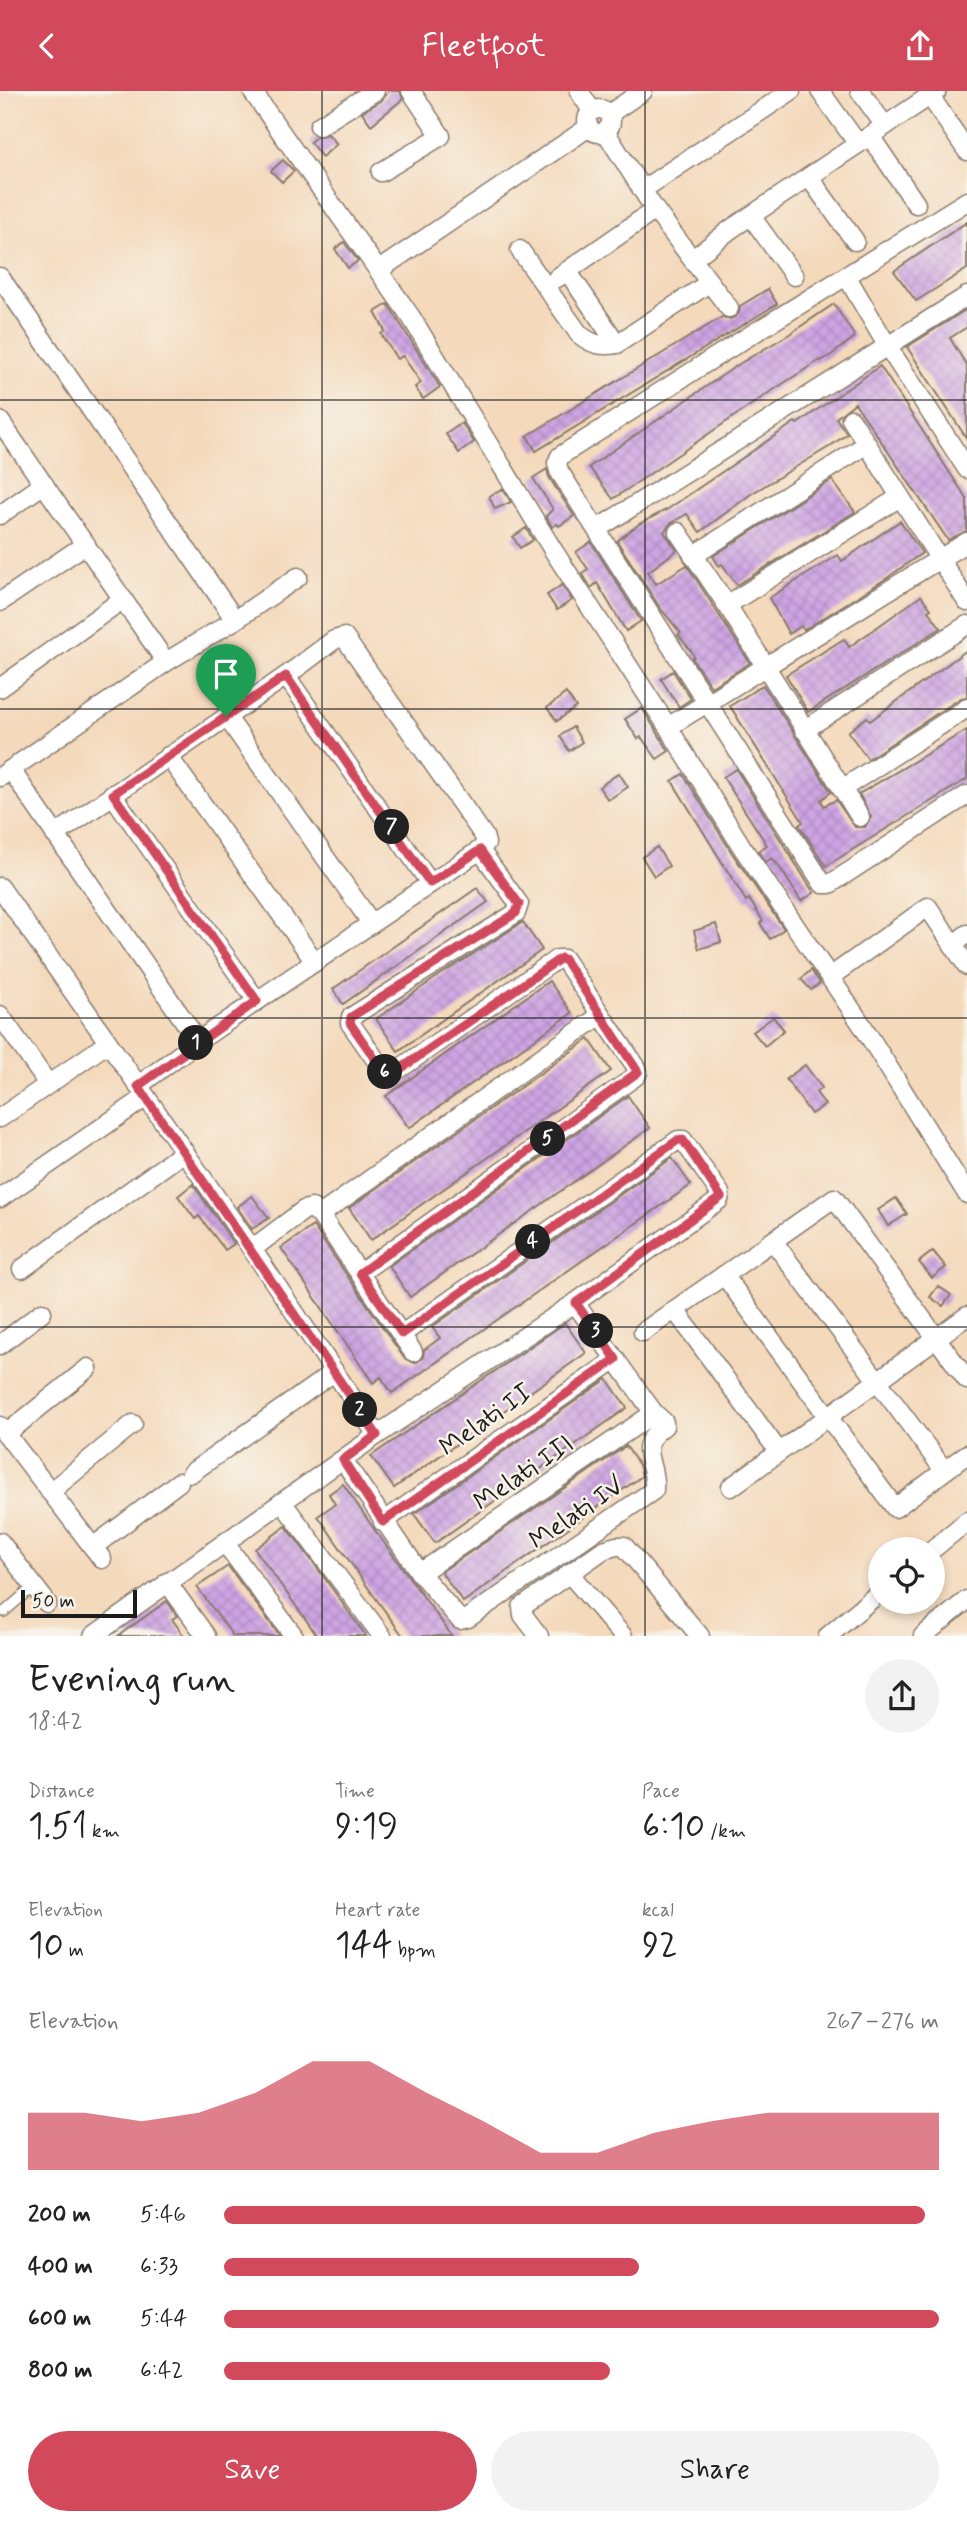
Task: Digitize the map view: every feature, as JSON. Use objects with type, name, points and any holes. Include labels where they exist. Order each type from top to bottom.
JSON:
[{"type":"street","points":[[252,91],[442,364],[553,550],[742,847],[864,1028],[967,1194]]},
{"type":"street","points":[[319,126],[375,91]]},
{"type":"street","points":[[381,172],[441,136],[411,91]]},
{"type":"street","points":[[579,91],[655,210],[729,308]]},
{"type":"street","points":[[379,270],[643,91]]},
{"type":"street","points":[[642,190],[791,91]]},
{"type":"street","points":[[820,91],[871,135],[916,204]]},
{"type":"street","points":[[860,91],[871,135]]},
{"type":"street","points":[[693,259],[751,216],[933,94],[967,151]]},
{"type":"street","points":[[809,177],[855,241]]},
{"type":"street","points":[[967,201],[712,359],[561,457],[557,463],[559,471],[705,703],[823,884],[830,884],[967,795]]},
{"type":"street","points":[[545,285],[568,272],[655,210]]},
{"type":"street","points":[[751,216],[794,276]]},
{"type":"street","points":[[520,250],[579,334],[589,342],[600,345],[617,344],[709,283]]},
{"type":"street","points":[[568,272],[617,344]]},
{"type":"street","points":[[0,277],[235,620]]},
{"type":"street","points":[[847,277],[888,347],[967,469]]},
{"type":"street","points":[[597,529],[967,296]]},
{"type":"street","points":[[851,419],[967,602]]},
{"type":"street","points":[[1,425],[166,662]]},
{"type":"street","points":[[693,556],[867,444]]},
{"type":"street","points":[[0,515],[44,484]]},
{"type":"street","points":[[727,605],[900,497]]},
{"type":"street","points":[[678,532],[727,605],[859,817]]},
{"type":"street","points":[[668,727],[967,542]]},
{"type":"street","points":[[0,602],[86,544]]},
{"type":"street","points":[[198,1041],[55,835],[6,774],[166,662],[298,577]]},
{"type":"street","points":[[0,688],[123,599]]},
{"type":"street","points":[[804,730],[967,625]]},
{"type":"street","points":[[0,1198],[142,1091],[198,1041],[480,850],[486,843],[484,836],[344,637],[334,640],[55,835]]},
{"type":"street","points":[[286,676],[430,883]]},
{"type":"street","points":[[842,789],[967,708]]},
{"type":"street","points":[[226,716],[372,924]]},
{"type":"street","points":[[168,756],[315,963]]},
{"type":"street","points":[[113,794],[257,1001]]},
{"type":"street","points":[[360,1273],[638,1072],[564,959],[557,958],[393,1074],[385,1073],[350,1023],[351,1017],[516,913],[519,904],[480,850]]},
{"type":"street","points":[[0,887],[252,1249],[377,1435]]},
{"type":"street","points":[[830,977],[928,907],[960,940],[967,966]]},
{"type":"street","points":[[320,1215],[601,1015]]},
{"type":"street","points":[[2,1023],[48,1084]]},
{"type":"street","points":[[0,1118],[108,1043]]},
{"type":"street","points":[[93,1636],[377,1435],[576,1303],[719,1200],[720,1193],[683,1140],[678,1140],[402,1334]]},
{"type":"street","points":[[22,1269],[184,1152]]},
{"type":"street","points":[[643,1332],[834,1198],[967,1380]]},
{"type":"street","points":[[252,1249],[304,1210],[312,1208],[320,1215],[412,1352]]},
{"type":"street","points":[[773,1241],[944,1470]]},
{"type":"street","points":[[724,1275],[895,1508],[967,1454]]},
{"type":"street","points":[[576,1303],[654,1413]]},
{"type":"street","points":[[675,1310],[779,1452]]},
{"type":"street","points":[[0,1345],[42,1311]]},
{"type":"street","points":[[731,1487],[967,1316]]},
{"type":"street","name":"Melati II","points":[[383,1522],[616,1359]]},
{"type":"street","points":[[88,1368],[3,1430],[98,1553],[185,1478],[334,1372]]},
{"type":"street","name":"Melati III","points":[[420,1573],[654,1413]]},
{"type":"street","name":"Melati IV","points":[[420,1573],[460,1620],[468,1618],[651,1493],[654,1485],[647,1448],[649,1439],[664,1426],[660,1416],[654,1413]]},
{"type":"street","points":[[50,1492],[133,1424]]},
{"type":"street","points":[[343,1460],[420,1573]]},
{"type":"street","points":[[282,1502],[382,1636]]},
{"type":"street","points":[[945,1539],[967,1521]]},
{"type":"street","points":[[0,1542],[47,1602]]},
{"type":"street","points":[[225,1543],[294,1636]]},
{"type":"street","points":[[538,1636],[523,1615],[522,1607],[603,1550],[616,1546],[624,1546],[700,1636]]},
{"type":"street","points":[[569,1573],[623,1636]]},
{"type":"street","points":[[167,1582],[206,1636]]},
{"type":"street","points":[[923,1636],[967,1600]]},
{"type":"street","points":[[828,1636],[868,1602]]},
{"type":"lane","points":[[4,1612],[34,1586]]},
{"type":"building","points":[[389,91],[400,91],[403,99],[371,125],[362,112],[381,101]]},
{"type":"building","points":[[328,134],[337,144],[322,157],[310,142],[316,137]]},
{"type":"building","points":[[283,160],[294,171],[282,182],[271,171]]},
{"type":"building","points":[[967,222],[967,269],[916,301],[894,271]]},
{"type":"building","points":[[344,242],[358,261],[348,268],[335,249]]},
{"type":"building","points":[[768,289],[777,304],[536,451],[527,436],[722,317],[735,317],[740,306]]},
{"type":"building","points":[[388,304],[440,387],[423,399],[415,387],[421,383],[403,356],[397,359],[381,334],[385,331],[375,312]]},
{"type":"building","points":[[834,304],[855,337],[613,499],[589,467],[739,364]]},
{"type":"building","points":[[967,309],[967,327],[950,338],[967,366],[967,439],[907,347]]},
{"type":"building","points":[[880,366],[967,499],[967,531],[948,540],[855,403],[836,418],[847,434],[829,447],[751,494],[700,532],[687,514],[671,523],[664,532],[677,550],[648,572],[656,584],[687,565],[750,663],[711,687],[692,658],[692,652],[678,635],[681,633],[660,608],[617,541],[795,422],[797,424]]},
{"type":"building","points":[[462,423],[474,442],[459,453],[446,434]]},
{"type":"building","points":[[547,469],[549,477],[574,516],[559,526],[557,524],[552,527],[546,516],[553,509],[533,478]]},
{"type":"building","points":[[832,480],[855,512],[737,585],[722,564],[719,566],[713,556]]},
{"type":"building","points":[[503,489],[511,502],[495,509],[489,496]]},
{"type":"building","points":[[900,521],[922,553],[804,630],[801,626],[789,634],[769,598],[838,555],[842,561]]},
{"type":"building","points":[[526,528],[533,540],[520,548],[513,537]]},
{"type":"building","points":[[591,542],[641,621],[626,631],[597,583],[591,588],[582,573],[588,569],[576,552]]},
{"type":"building","points":[[562,585],[572,600],[557,610],[547,595]]},
{"type":"building","points":[[921,596],[941,628],[808,712],[786,675],[844,639],[849,647]]},
{"type":"building","points":[[967,650],[967,697],[961,698],[868,759],[848,732],[867,717],[870,721]]},
{"type":"building","points":[[673,671],[691,699],[679,707],[661,679]]},
{"type":"building","points":[[763,685],[831,792],[821,800],[824,806],[836,800],[855,827],[865,827],[871,817],[859,794],[967,730],[967,779],[826,866],[799,825],[803,822],[730,706]]},
{"type":"building","points":[[566,693],[576,707],[557,721],[547,708]]},
{"type":"building","points":[[642,708],[669,751],[657,759],[641,737],[638,739],[625,719]]},
{"type":"building","points":[[573,727],[582,742],[569,751],[560,736]]},
{"type":"building","points":[[736,769],[814,893],[801,901],[779,866],[772,858],[766,862],[758,851],[767,845],[723,777]]},
{"type":"building","points":[[619,773],[628,787],[608,800],[599,787]]},
{"type":"building","points":[[683,774],[784,929],[770,939],[760,923],[763,921],[749,899],[746,901],[672,781]]},
{"type":"building","points":[[657,847],[669,866],[654,876],[642,857]]},
{"type":"building","points":[[477,888],[488,902],[343,1004],[333,989]]},
{"type":"building","points":[[523,922],[542,950],[398,1051],[376,1019]]},
{"type":"building","points":[[716,924],[721,942],[699,949],[694,931]]},
{"type":"building","points":[[811,970],[820,983],[811,990],[801,979]]},
{"type":"building","points":[[549,981],[572,1013],[409,1128],[386,1096]]},
{"type":"building","points":[[773,1017],[784,1030],[765,1046],[753,1032]]},
{"type":"building","points":[[589,1039],[611,1071],[371,1240],[349,1208]]},
{"type":"building","points":[[805,1065],[822,1088],[816,1092],[825,1105],[811,1114],[786,1079]]},
{"type":"building","points":[[628,1096],[650,1128],[410,1297],[389,1266]]},
{"type":"building","points":[[672,1158],[691,1185],[392,1393],[381,1377],[373,1383],[281,1248],[313,1226],[404,1358],[415,1363],[423,1358],[424,1350],[440,1338],[432,1327]]},
{"type":"building","points":[[193,1184],[234,1244],[225,1250],[199,1216],[195,1219],[178,1196]]},
{"type":"building","points":[[252,1196],[269,1218],[252,1229],[237,1207]]},
{"type":"building","points":[[896,1198],[907,1214],[888,1226],[878,1210]]},
{"type":"building","points":[[933,1251],[946,1267],[932,1278],[919,1262]]},
{"type":"building","points":[[938,1286],[951,1295],[943,1306],[930,1297]]},
{"type":"building","points":[[565,1323],[586,1353],[394,1488],[371,1456]]},
{"type":"building","points":[[607,1379],[627,1408],[435,1543],[414,1514]]},
{"type":"building","points":[[626,1446],[639,1465],[642,1476],[463,1602],[441,1572]]},
{"type":"building","points":[[343,1484],[452,1636],[403,1636],[364,1582],[318,1516],[335,1504],[329,1494]]},
{"type":"building","points":[[286,1526],[366,1636],[317,1636],[255,1549]]},
{"type":"building","points":[[228,1566],[280,1636],[233,1636],[197,1587]]},
{"type":"building","points":[[167,1601],[177,1616],[172,1619],[184,1636],[118,1636]]},
{"type":"route","points":[[286,676],[430,883],[480,850],[519,904],[516,913],[351,1017],[350,1023],[385,1073],[393,1074],[557,958],[564,959],[637,1068],[636,1076],[360,1273],[402,1334],[678,1140],[683,1140],[721,1197],[576,1303],[616,1359],[383,1522],[343,1460],[377,1435],[138,1086],[257,1001],[113,794],[226,716],[286,676]]}]
